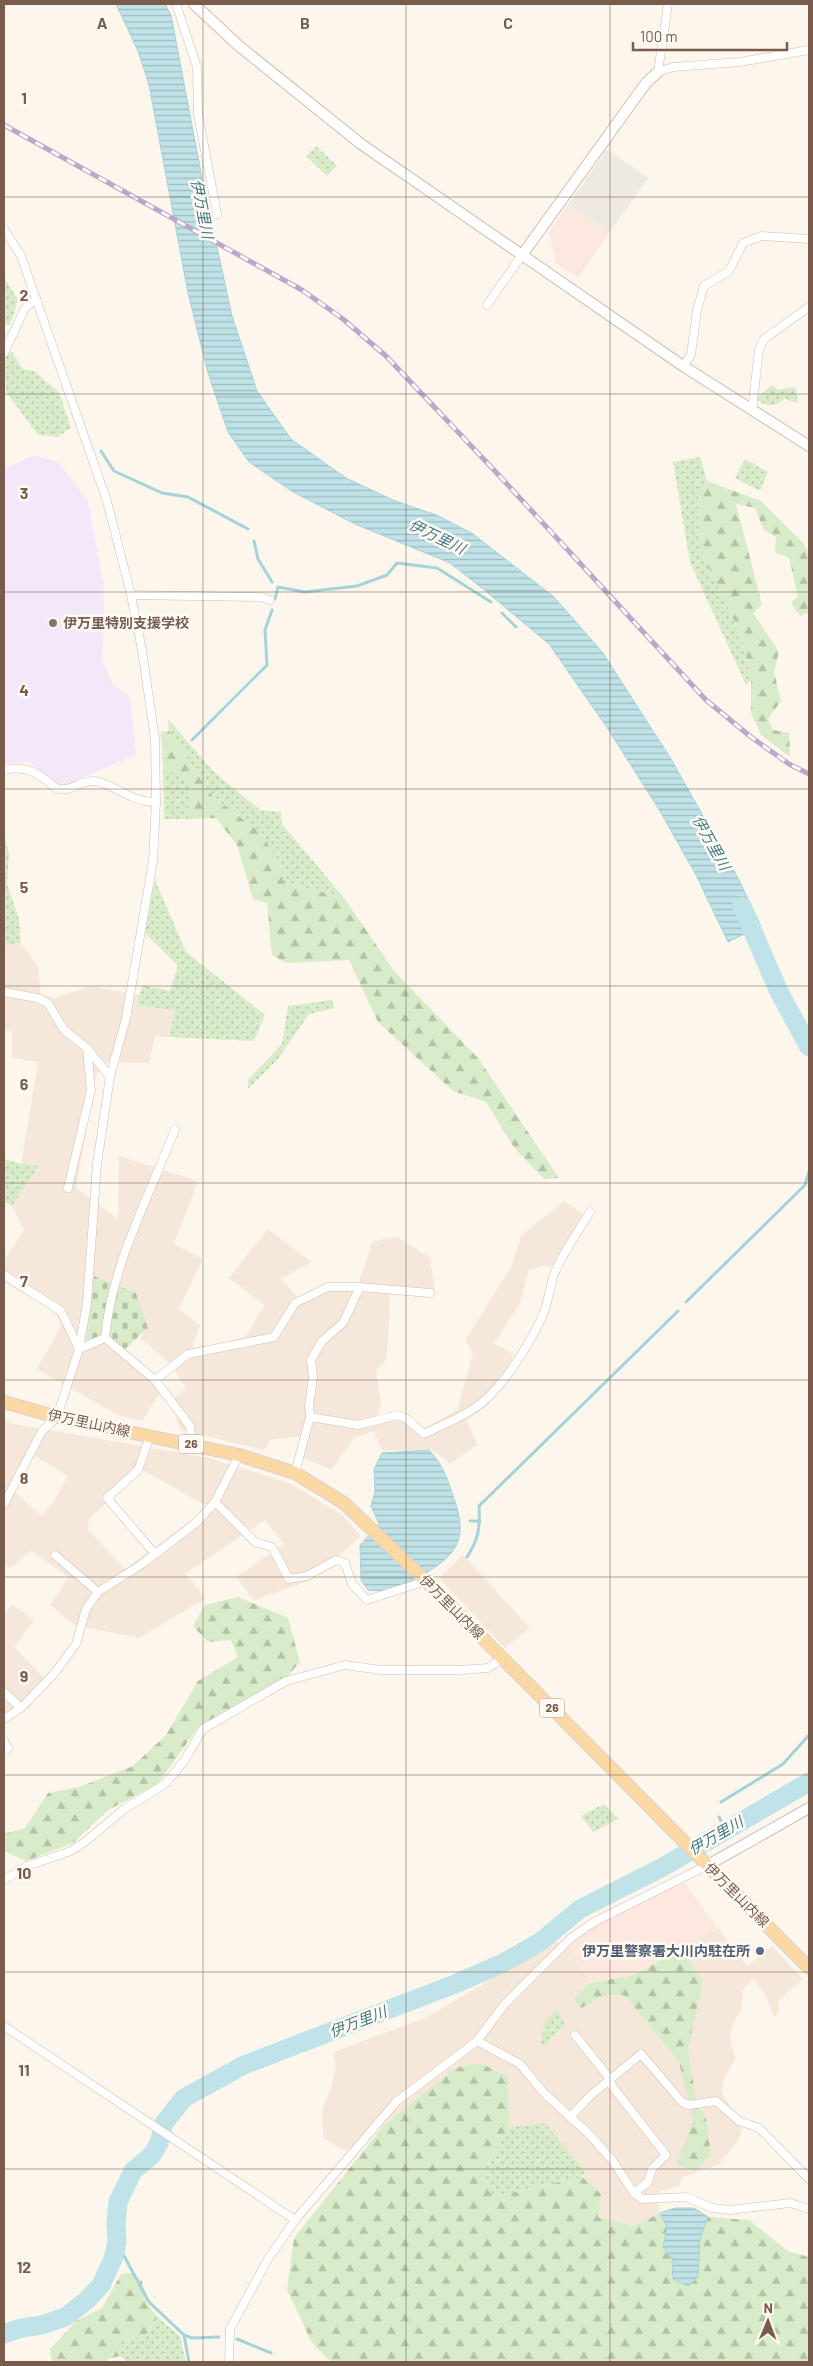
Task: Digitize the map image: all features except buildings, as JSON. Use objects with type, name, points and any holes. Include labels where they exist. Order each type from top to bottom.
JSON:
[{"type":"main road","name":"伊万里山内線","points":[[4,1402],[57,1417],[239,1455],[295,1473],[344,1503],[426,1581],[809,1968]]},
{"type":"street","points":[[176,4],[197,67],[198,114],[217,214]]},
{"type":"street","points":[[194,4],[239,46],[361,144],[683,366],[809,446]]},
{"type":"street","points":[[658,72],[668,4]]},
{"type":"street","points":[[487,304],[646,83],[658,72],[673,67],[740,62],[809,50]]},
{"type":"street","points":[[4,229],[21,256],[107,501],[131,596],[142,650],[155,739],[156,802],[153,860],[126,1018],[110,1077],[97,1164],[87,1302],[79,1349],[57,1417],[42,1431],[4,1504]]},
{"type":"street","points":[[683,366],[691,355],[697,310],[704,286],[729,270],[744,243],[761,236],[809,239]]},
{"type":"street","points":[[4,353],[25,308],[36,299]]},
{"type":"street","points":[[752,410],[759,350],[764,339],[809,307]]},
{"type":"street","points":[[131,596],[260,597],[270,600]]},
{"type":"street","points":[[4,770],[16,767],[32,770],[57,789],[70,788],[85,782],[98,781],[143,803],[156,802]]},
{"type":"street","points":[[4,992],[37,998],[48,1003],[64,1030],[87,1048],[110,1077]]},
{"type":"street","points":[[68,1188],[91,1090],[87,1048]]},
{"type":"street","points":[[105,1338],[107,1308],[134,1223],[161,1165],[175,1129]]},
{"type":"street","points":[[310,1417],[358,1425],[398,1415],[407,1419],[424,1434],[484,1401],[501,1384],[536,1330],[545,1310],[555,1273],[565,1251],[590,1212]]},
{"type":"street","points":[[4,1275],[60,1311],[79,1349]]},
{"type":"street","points":[[155,1380],[188,1354],[274,1337],[295,1303],[328,1287],[360,1287],[430,1293]]},
{"type":"street","points":[[295,1473],[310,1417],[309,1406],[313,1377],[311,1360],[322,1341],[343,1323],[360,1287]]},
{"type":"street","points":[[79,1349],[105,1338]]},
{"type":"street","points":[[105,1338],[155,1380],[190,1426],[192,1445]]},
{"type":"street","points":[[150,1436],[138,1470],[106,1498],[155,1554]]},
{"type":"street","points":[[4,1719],[21,1708],[54,1674],[76,1644],[86,1609],[98,1592],[155,1554],[197,1522],[215,1502],[239,1455]]},
{"type":"street","points":[[215,1502],[255,1542],[272,1547],[289,1579],[306,1576],[336,1560],[345,1563],[352,1584],[367,1600],[426,1581]]},
{"type":"street","points":[[55,1555],[98,1592]]},
{"type":"street","points":[[4,1880],[27,1866],[70,1851],[85,1842],[123,1810],[166,1784],[184,1761],[203,1730],[286,1682],[345,1665],[381,1670],[461,1670],[488,1668],[503,1658]]},
{"type":"street","points":[[4,1692],[21,1708]]},
{"type":"street","points":[[229,2362],[230,2329],[268,2259],[296,2220],[396,2102],[477,2041],[504,2005],[572,1937],[594,1922],[809,1808]]},
{"type":"street","points":[[4,2026],[296,2220]]},
{"type":"street","points":[[575,2035],[666,2155],[652,2169],[648,2182],[634,2193]]},
{"type":"street","points":[[477,2041],[520,2064],[544,2093],[590,2135],[612,2160],[634,2193],[642,2199],[687,2197],[712,2208],[730,2210],[790,2203],[809,2209]]},
{"type":"street","points":[[570,2117],[641,2054],[682,2102],[689,2105],[716,2101],[739,2121],[759,2128],[809,2179]]},
{"type":"shaded area","points":[[607,149],[648,178],[609,233],[568,205]]},
{"type":"shaded area","points":[[568,205],[609,233],[578,278],[556,263],[549,232]]},
{"type":"shaded area","name":"伊万里特別支援学校","points":[[34,455],[58,462],[88,501],[104,588],[102,659],[112,683],[130,697],[136,755],[60,787],[29,762],[4,764],[4,469]]},
{"type":"shaded area","points":[[21,943],[38,966],[41,994],[55,998],[91,986],[139,995],[138,1006],[175,1010],[169,1037],[155,1036],[149,1063],[109,1062],[96,1075],[76,1188],[118,1219],[119,1156],[198,1181],[174,1244],[203,1259],[179,1309],[200,1325],[192,1350],[245,1337],[265,1305],[229,1278],[268,1229],[311,1262],[281,1279],[298,1298],[331,1283],[359,1283],[372,1242],[396,1236],[430,1258],[435,1291],[429,1296],[390,1293],[387,1359],[376,1371],[381,1404],[377,1416],[401,1411],[425,1428],[457,1410],[473,1353],[465,1340],[512,1266],[521,1236],[564,1201],[583,1214],[552,1268],[544,1265],[529,1270],[519,1305],[494,1343],[514,1355],[489,1404],[467,1420],[477,1445],[450,1464],[432,1449],[382,1451],[374,1431],[355,1437],[331,1470],[299,1456],[301,1436],[270,1440],[264,1450],[180,1430],[171,1401],[186,1388],[170,1363],[140,1338],[148,1328],[94,1277],[86,1339],[109,1337],[164,1386],[142,1421],[120,1416],[37,1369],[61,1326],[56,1312],[4,1282],[4,1261],[24,1230],[12,1206],[39,1165],[21,1164],[38,1062],[12,1058],[12,1031],[4,1030],[4,945]]},
{"type":"shaded area","points":[[4,1422],[209,1458],[289,1483],[341,1514],[361,1536],[311,1580],[254,1600],[236,1577],[284,1544],[265,1520],[185,1574],[206,1598],[139,1638],[75,1625],[50,1605],[69,1577],[31,1551],[10,1568],[4,1563]],"holes":[[[35,1456],[68,1476],[55,1499],[42,1516],[13,1490]],[[142,1470],[209,1507],[125,1569],[87,1528],[90,1518]]]},
{"type":"shaded area","points":[[463,1555],[530,1628],[505,1648],[439,1578]]},
{"type":"shaded area","points":[[12,1604],[34,1620],[14,1647],[45,1679],[4,1723],[4,1615]]},
{"type":"shaded area","points":[[683,1881],[718,1928],[634,1975],[590,1983],[568,1945],[595,1925]]},
{"type":"shaded area","points":[[718,1928],[747,1966],[772,1946],[803,1979],[778,2001],[779,2012],[774,2016],[765,1995],[753,1978],[743,1990],[741,2010],[733,2024],[730,2037],[735,2060],[724,2078],[722,2092],[742,2128],[739,2139],[719,2164],[683,2177],[680,2185],[656,2193],[660,2213],[635,2226],[598,2217],[600,2194],[582,2177],[585,2171],[545,2123],[509,2127],[508,2077],[455,2068],[384,2125],[346,2151],[324,2139],[322,2110],[331,2088],[336,2065],[333,2058],[336,2051],[427,2017],[556,1941],[568,1945],[590,1983],[573,1999],[581,2008],[602,1996],[624,1995],[679,2062],[703,1981],[681,1949]]},
{"type":"green space","points":[[316,146],[337,166],[327,176],[306,156]]},
{"type":"green space","points":[[4,277],[18,300],[10,325],[4,325]]},
{"type":"green space","points":[[12,352],[23,369],[34,371],[59,392],[71,428],[57,437],[38,435],[6,392],[5,357]]},
{"type":"green space","points":[[772,385],[778,390],[796,387],[798,403],[785,399],[771,405],[764,404],[756,399]]},
{"type":"green space","points":[[700,457],[707,481],[698,498],[703,556],[741,635],[751,680],[746,685],[690,562],[673,462]]},
{"type":"green space","points":[[745,459],[768,472],[760,491],[735,478]]},
{"type":"green space","points":[[707,481],[761,501],[803,543],[809,554],[809,613],[800,616],[791,603],[798,596],[789,558],[775,552],[776,537],[763,529],[755,508],[736,504],[762,605],[753,613],[779,652],[774,672],[781,701],[768,719],[773,730],[789,733],[790,757],[761,735],[751,713],[751,680],[741,635],[703,556],[698,497]]},
{"type":"green space","points":[[168,719],[214,772],[260,810],[281,812],[282,824],[345,899],[288,883],[263,834],[213,797],[169,731]]},
{"type":"green space","points":[[169,731],[213,797],[263,834],[288,883],[345,899],[394,971],[478,1058],[559,1178],[544,1179],[515,1149],[486,1102],[453,1091],[378,1022],[349,960],[285,963],[272,955],[267,903],[253,899],[237,845],[216,818],[188,819],[190,783],[163,766],[161,732]]},
{"type":"green space","points":[[163,766],[190,783],[188,819],[164,819]]},
{"type":"green space","points":[[4,835],[9,854],[7,884],[19,919],[21,943],[4,945]]},
{"type":"green space","points":[[155,880],[186,952],[265,1015],[254,1041],[169,1037],[175,1010],[138,1006],[139,995],[143,985],[170,991],[178,966],[145,933]]},
{"type":"green space","points":[[332,1000],[334,1008],[309,1014],[278,1059],[248,1089],[248,1080],[282,1044],[288,1006]]},
{"type":"green space","points":[[4,1159],[21,1164],[39,1165],[12,1206],[4,1202]]},
{"type":"green space","points":[[94,1276],[136,1293],[148,1328],[124,1350],[109,1337],[86,1340]]},
{"type":"green space","points":[[238,1597],[288,1618],[300,1662],[287,1677],[199,1726],[157,1785],[108,1810],[73,1843],[26,1861],[4,1851],[4,1834],[25,1828],[48,1793],[79,1787],[133,1766],[166,1735],[198,1681],[238,1657],[231,1640],[208,1642],[193,1626],[205,1605]]},
{"type":"green space","points":[[604,1804],[618,1819],[593,1832],[581,1816]]},
{"type":"green space","points":[[681,1949],[703,1981],[688,2048],[696,2101],[706,2119],[711,2155],[694,2171],[677,2164],[693,2120],[679,2062],[624,1995],[602,1996],[581,2008],[573,1999],[590,1983],[634,1975]]},
{"type":"green space","points":[[557,2010],[565,2024],[544,2046],[541,2042],[545,2021]]},
{"type":"green space","points":[[481,2063],[508,2077],[509,2127],[483,2171],[493,2197],[582,2177],[601,2194],[598,2217],[635,2226],[660,2213],[667,2227],[663,2247],[672,2258],[673,2279],[698,2277],[700,2239],[708,2217],[749,2220],[788,2251],[809,2257],[809,2362],[331,2362],[312,2343],[287,2290],[294,2238],[384,2125],[455,2068]]},
{"type":"green space","points":[[545,2123],[585,2171],[582,2177],[493,2197],[483,2172],[509,2127]]},
{"type":"green space","points":[[132,2273],[142,2281],[146,2302],[157,2317],[146,2336],[117,2342],[120,2356],[108,2359],[107,2362],[52,2362],[50,2349],[76,2321],[102,2308],[121,2274]]},
{"type":"green space","points":[[157,2317],[180,2336],[186,2362],[127,2362],[120,2356],[116,2342],[146,2336]]},
{"type":"water","points":[[116,4],[165,4],[171,15],[202,178],[232,316],[257,391],[291,439],[346,478],[393,500],[439,516],[473,534],[554,597],[603,653],[671,759],[738,878],[761,926],[728,942],[696,875],[660,811],[606,726],[549,644],[450,563],[355,524],[293,492],[249,462],[228,432],[208,373],[188,293],[149,85],[138,51]]},
{"type":"water","points":[[429,1450],[443,1470],[457,1509],[460,1533],[457,1543],[444,1560],[433,1569],[413,1580],[387,1589],[368,1590],[361,1580],[360,1545],[379,1524],[371,1506],[375,1492],[374,1469],[382,1453]]},
{"type":"water","points":[[675,2208],[694,2208],[708,2217],[700,2239],[698,2277],[688,2286],[673,2279],[672,2258],[663,2247],[667,2227],[660,2213]]},
{"type":"waterway","points":[[101,451],[114,471],[162,493],[188,497],[248,529]]},
{"type":"waterway","points":[[254,541],[258,559],[272,582]]},
{"type":"waterway","points":[[275,599],[278,587],[305,592],[357,586],[387,575],[397,563],[437,568],[491,602]]},
{"type":"waterway","points":[[192,740],[267,665],[265,630],[272,610]]},
{"type":"waterway","points":[[502,613],[516,627]]},
{"type":"waterway","name":"伊万里川","points":[[742,906],[779,992],[809,1047]]},
{"type":"waterway","points":[[686,1302],[805,1185],[809,1171]]},
{"type":"waterway","points":[[467,1557],[478,1533],[479,1506],[678,1311]]},
{"type":"waterway","points":[[470,1521],[480,1521]]},
{"type":"waterway","points":[[721,1802],[783,1764],[809,1735]]},
{"type":"waterway","name":"伊万里川","points":[[4,2334],[21,2328],[42,2325],[65,2317],[86,2301],[101,2285],[113,2259],[117,2243],[118,2202],[133,2171],[152,2155],[159,2143],[164,2123],[184,2098],[244,2065],[455,1984],[503,1963],[540,1942],[580,1909],[661,1868],[809,1782]]},
{"type":"waterway","points":[[719,1817],[725,1830]]},
{"type":"waterway","points":[[117,2243],[149,2302],[184,2335],[189,2362]]},
{"type":"waterway","points":[[184,2335],[192,2338],[219,2337]]},
{"type":"waterway","points":[[237,2339],[271,2353]]},
{"type":"railway","points":[[4,125],[302,290],[343,319],[386,356],[706,700],[751,737],[789,764],[809,774]]},
{"type":"place","name":"伊万里特別支援学校","points":[[53,623]]},
{"type":"place","name":"伊万里警察署大川内駐在所","points":[[760,1951]]}]
